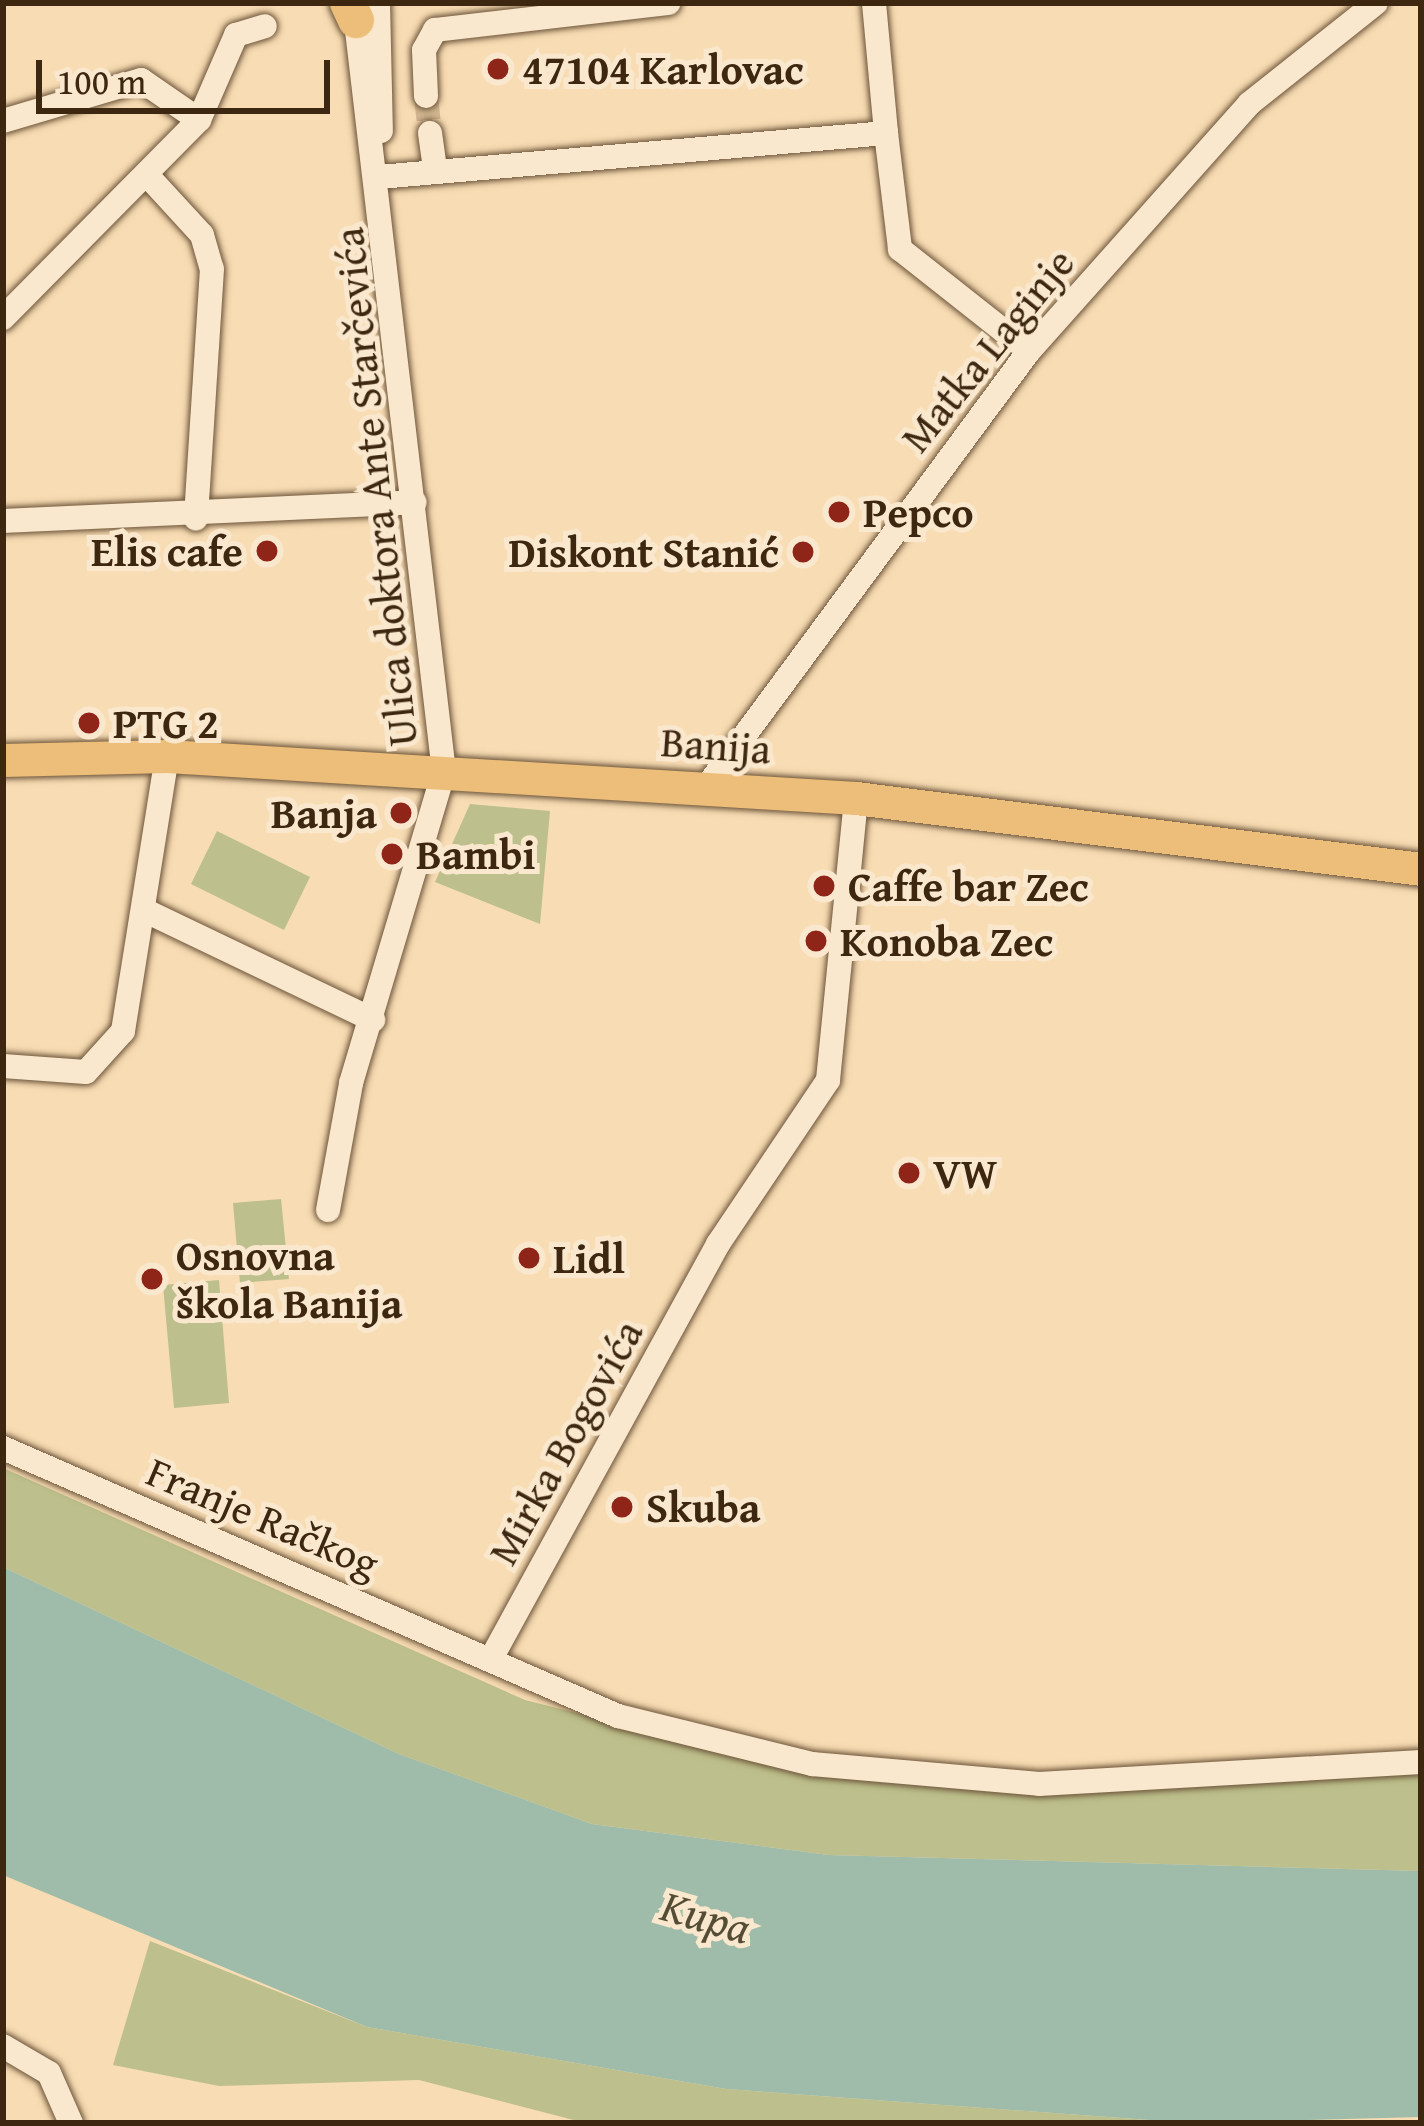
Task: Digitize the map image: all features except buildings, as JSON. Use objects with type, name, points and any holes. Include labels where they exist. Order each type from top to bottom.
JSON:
[{"type":"main road","name":"Banija","points":[[3,760],[167,756],[856,798],[1421,869]]},
{"type":"street","points":[[426,96],[424,50],[435,30],[668,3]]},
{"type":"street","points":[[874,3],[900,249],[1029,351]]},
{"type":"street","name":"Matka Laginje","points":[[705,789],[1029,351],[1249,104],[1376,3]]},
{"type":"street","name":"Ulica doktora Ante Starčevića","points":[[328,1210],[351,1083],[445,772],[359,7]]},
{"type":"street","points":[[3,318],[200,120],[236,35],[266,26]]},
{"type":"street","points":[[3,122],[141,80],[200,120]]},
{"type":"street","points":[[380,178],[435,168],[886,133]]},
{"type":"street","points":[[430,134],[435,168]]},
{"type":"street","points":[[147,175],[202,235],[212,269],[196,518]]},
{"type":"street","points":[[3,520],[196,518],[415,502]]},
{"type":"street","points":[[3,1066],[60,1076],[107,1056],[123,1031],[146,911],[167,756]]},
{"type":"street","name":"Mirka Bogovića","points":[[492,1657],[718,1244],[829,1079],[856,798]]},
{"type":"street","points":[[146,911],[373,1020]]},
{"type":"street","name":"Franje Račkog","points":[[3,1448],[492,1657],[618,1716],[812,1764],[1039,1784],[1421,1762]]},
{"type":"street","points":[[3,2046],[49,2073],[71,2123]]},
{"type":"green space","points":[[470,804],[550,811],[540,924],[435,882]]},
{"type":"green space","points":[[217,831],[310,877],[284,930],[191,884]]},
{"type":"green space","points":[[281,1199],[289,1279],[240,1283],[233,1203]]},
{"type":"green space","points":[[219,1280],[229,1403],[174,1408],[163,1285]]},
{"type":"green space","points":[[3,1468],[525,1700],[811,1772],[1036,1791],[1421,1772],[1421,1871],[829,1855],[592,1824],[399,1754],[3,1567]]},
{"type":"green space","points":[[150,1941],[367,2027],[726,2089],[1190,2123],[585,2123],[419,2080],[219,2086],[113,2065]]},
{"type":"water","name":"Kupa","points":[[3,1567],[399,1754],[592,1824],[829,1855],[1421,1871],[1421,2117],[1190,2123],[726,2089],[367,2027],[3,1875]]},
{"type":"tunnel","points":[[426,96],[430,133]]},
{"type":"place","name":"47104 Karlovac","points":[[498,69]]},
{"type":"place","name":"Pepco","points":[[839,512]]},
{"type":"place","name":"Elis cafe","points":[[267,551]]},
{"type":"place","name":"Diskont Stanić","points":[[803,552]]},
{"type":"place","name":"PTG 2","points":[[89,723]]},
{"type":"place","name":"Banja","points":[[401,813]]},
{"type":"place","name":"Bambi","points":[[392,854]]},
{"type":"place","name":"Caffe bar Zec","points":[[824,886]]},
{"type":"place","name":"Konoba Zec","points":[[816,941]]},
{"type":"place","name":"VW","points":[[909,1173]]},
{"type":"place","name":"Lidl","points":[[529,1258]]},
{"type":"place","name":"Osnovna škola Banija","points":[[152,1279]]},
{"type":"place","name":"Skuba","points":[[622,1507]]}]
